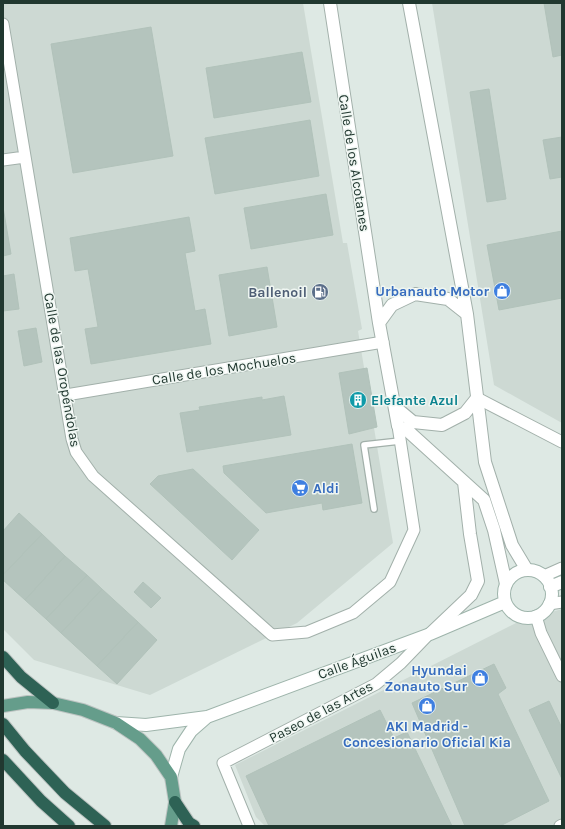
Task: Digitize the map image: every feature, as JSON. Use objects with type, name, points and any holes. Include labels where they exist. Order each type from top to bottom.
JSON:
[{"type":"highway","points":[[3,657],[21,677],[53,703]]},
{"type":"highway","points":[[3,724],[25,751],[66,793],[105,826]]},
{"type":"highway","points":[[3,761],[41,801],[68,826]]},
{"type":"highway","points":[[175,802],[189,823],[194,826]]},
{"type":"main road","points":[[3,706],[28,702],[53,703],[83,710],[116,723],[140,739],[156,755],[171,777],[175,802],[171,826]]},
{"type":"street","name":"Calle de los Alcotanes","points":[[330,3],[379,323],[395,407],[414,530]]},
{"type":"street","points":[[409,3],[467,314],[476,398],[485,462],[512,545],[527,570]]},
{"type":"street","name":"Calle de las Oropéndolas","points":[[3,24],[66,395],[72,439],[76,452],[93,476],[272,635],[307,632],[354,613],[390,582],[414,530]]},
{"type":"street","points":[[3,160],[25,157]]},
{"type":"street","points":[[379,323],[392,305],[416,294],[448,299],[467,314]]},
{"type":"street","name":"Calle de los Mochuelos","points":[[66,395],[383,342]]},
{"type":"street","points":[[395,407],[413,422],[442,425],[465,413],[476,398]]},
{"type":"street","points":[[476,398],[562,442]]},
{"type":"street","points":[[398,426],[408,430],[484,500],[494,530],[506,584]]},
{"type":"street","points":[[430,634],[471,595],[478,581],[470,534],[464,482]]},
{"type":"street","points":[[547,581],[562,568]]},
{"type":"street","points":[[527,570],[538,572],[547,581],[552,596],[544,612],[536,616],[526,618],[516,615],[509,609],[505,602],[504,592],[506,584],[511,577],[518,572],[527,570]]},
{"type":"street","points":[[547,581],[562,582]]},
{"type":"street","name":"Calle Águilas","points":[[207,717],[430,634],[505,602]]},
{"type":"street","points":[[549,604],[562,602]]},
{"type":"street","points":[[536,616],[541,633],[562,676]]},
{"type":"street","name":"Paseo de las Artes","points":[[249,826],[223,763],[376,684],[401,663],[430,634]]},
{"type":"street","points":[[116,723],[146,725],[207,717]]},
{"type":"street","points":[[171,777],[179,750],[191,731],[207,717]]},
{"type":"lane","points":[[374,509],[364,445],[400,441]]},
{"type":"shaded area","points":[[3,3],[303,3],[343,243],[347,243],[362,329],[358,331],[393,543],[297,623],[150,695],[34,660],[3,629]]},
{"type":"shaded area","points":[[432,3],[562,3],[562,423],[494,385]]},
{"type":"shaded area","points":[[562,609],[562,826],[265,826],[256,817],[235,765],[518,622]]},
{"type":"building","points":[[544,3],[561,3],[562,55],[553,57]]},
{"type":"building","points":[[151,27],[173,156],[73,173],[51,44]]},
{"type":"building","points":[[302,52],[311,102],[214,118],[206,68]]},
{"type":"building","points":[[489,89],[506,199],[487,202],[470,92]]},
{"type":"building","points":[[310,120],[319,176],[215,194],[205,138]]},
{"type":"building","points":[[562,137],[562,177],[550,179],[543,140]]},
{"type":"building","points":[[326,194],[333,235],[251,249],[244,208]]},
{"type":"building","points":[[3,207],[11,254],[3,256]]},
{"type":"building","points":[[189,217],[195,251],[185,253],[195,311],[205,309],[211,344],[91,364],[85,329],[98,327],[88,269],[75,271],[70,238]]},
{"type":"building","points":[[562,231],[562,298],[499,310],[487,245]]},
{"type":"building","points":[[267,267],[277,327],[229,336],[219,275]]},
{"type":"building","points":[[14,274],[19,309],[3,311],[3,276]]},
{"type":"building","points":[[36,328],[42,362],[24,366],[18,331]]},
{"type":"building","name":"Elefante Azul","points":[[367,368],[377,427],[349,434],[339,373]]},
{"type":"building","points":[[284,396],[291,435],[187,452],[180,413],[200,410],[199,407],[262,397],[262,400]]},
{"type":"building","name":"Aldi","points":[[352,444],[362,503],[323,510],[322,503],[266,513],[224,473],[223,466]]},
{"type":"building","points":[[193,469],[259,530],[232,560],[150,484],[158,476]]},
{"type":"building","points":[[19,513],[42,534],[3,575],[3,531]]},
{"type":"building","points":[[42,534],[65,556],[25,600],[3,580],[3,575]]},
{"type":"building","points":[[65,556],[87,575],[46,619],[25,600]]},
{"type":"building","points":[[87,575],[102,589],[61,633],[46,619]]},
{"type":"building","points":[[143,582],[161,598],[151,608],[134,592]]},
{"type":"building","points":[[102,589],[138,622],[97,666],[61,633]]},
{"type":"building","points":[[138,622],[157,640],[117,684],[97,666]]},
{"type":"building","points":[[494,664],[506,688],[498,694],[549,801],[500,826],[465,826],[412,703]]},
{"type":"building","points":[[549,701],[562,728],[562,779],[529,710]]},
{"type":"building","points":[[380,710],[394,738],[407,732],[452,826],[269,826],[246,776]]},
{"type":"place","name":"Urbanauto Motor","points":[[502,291]]},
{"type":"place","name":"Ballenoil","points":[[320,292]]},
{"type":"place","name":"Elefante Azul","points":[[358,400]]},
{"type":"place","name":"Aldi","points":[[300,488]]},
{"type":"place","name":"Hyundai Zonauto Sur","points":[[480,678]]},
{"type":"place","name":"AKI Madrid - Concesionario Oficial Kia","points":[[427,706]]}]
